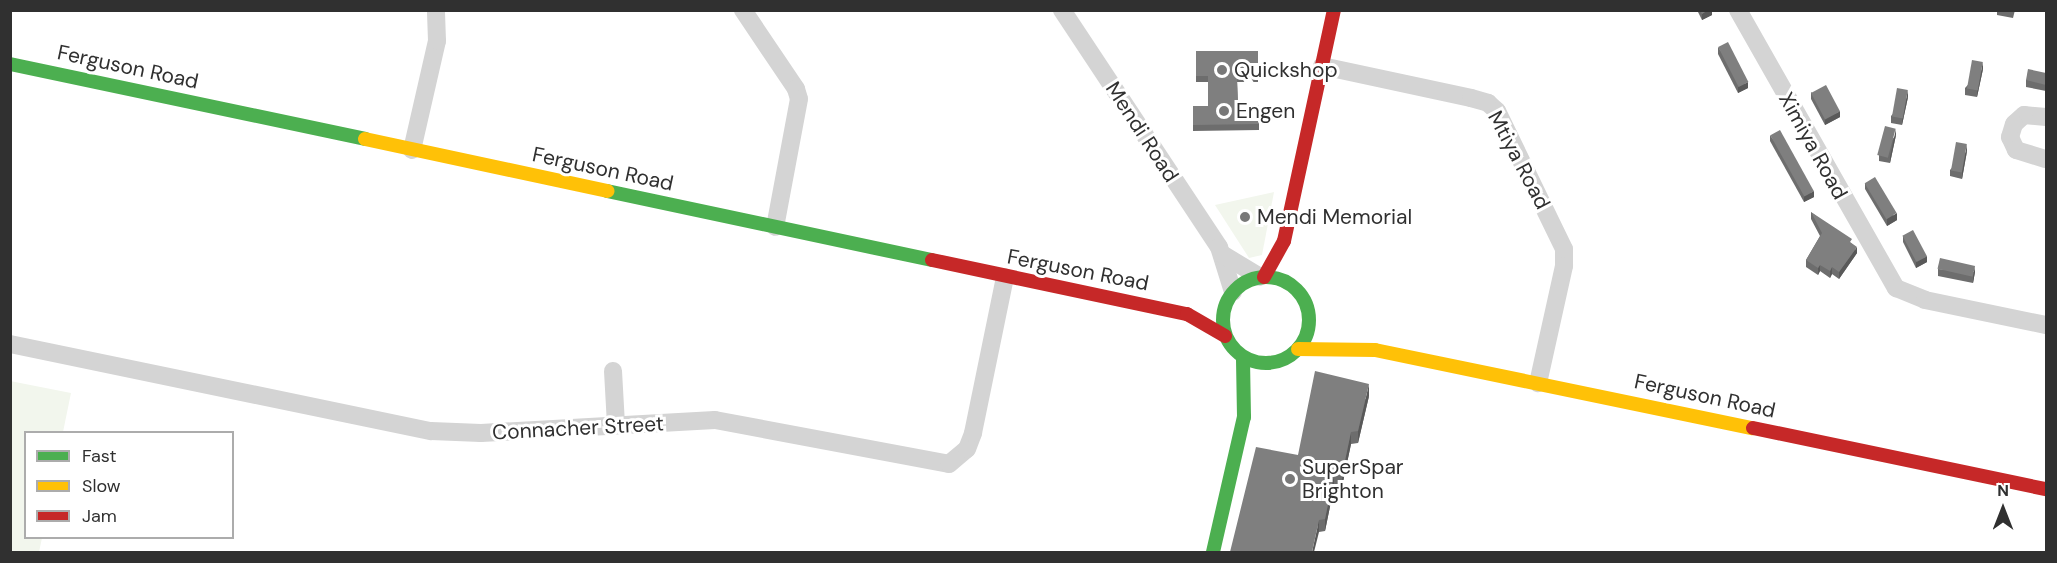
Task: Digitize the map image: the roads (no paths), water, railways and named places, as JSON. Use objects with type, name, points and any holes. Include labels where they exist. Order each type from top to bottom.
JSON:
[{"type":"street","points":[[412,150],[437,41],[436,10]]},
{"type":"street","points":[[743,10],[799,99],[775,227]]},
{"type":"street","name":"Mendi Road","points":[[1062,10],[1222,254],[1229,298]]},
{"type":"street","points":[[1287,358],[1263,364],[1243,357],[1225,336],[1222,321],[1229,298],[1262,277],[1284,241],[1334,10]]},
{"type":"street","name":"Ximiya Road","points":[[1738,10],[1890,281],[1901,292],[1925,300],[2046,325]]},
{"type":"street","name":"Ferguson Road","points":[[10,64],[1187,314],[1225,336]]},
{"type":"street","name":"Mtiya Road","points":[[1322,66],[1471,98],[1488,103],[1497,111],[1564,249],[1538,383]]},
{"type":"street","points":[[2046,117],[2024,115],[2014,124],[2010,137],[2016,150],[2046,159]]},
{"type":"street","points":[[1244,417],[1261,385],[1298,349],[1308,333],[1310,317],[1305,301],[1293,286],[1284,241]]},
{"type":"street","name":"Mendi Road","points":[[1222,254],[1262,277]]},
{"type":"street","name":"Connacher Street","points":[[10,344],[431,431],[481,433],[715,420],[949,464],[967,449],[973,433],[1005,277]]},
{"type":"street","points":[[1262,277],[1293,286]]},
{"type":"street","name":"Ferguson Road","points":[[1187,314],[1229,298]]},
{"type":"street","name":"Ferguson Road","points":[[1310,317],[1355,348]]},
{"type":"street","name":"Ferguson Road","points":[[1298,349],[1355,348],[1538,383],[2046,489]]},
{"type":"street","points":[[1213,552],[1244,417],[1243,357]]},
{"type":"street","points":[[613,371],[616,425]]},
{"type":"place","name":"Quickshop","points":[[1222,70]]},
{"type":"place","name":"Engen","points":[[1224,111]]},
{"type":"place","name":"Mendi Memorial","points":[[1245,217]]},
{"type":"place","name":"SuperSpar Brighton","points":[[1290,479]]}]
